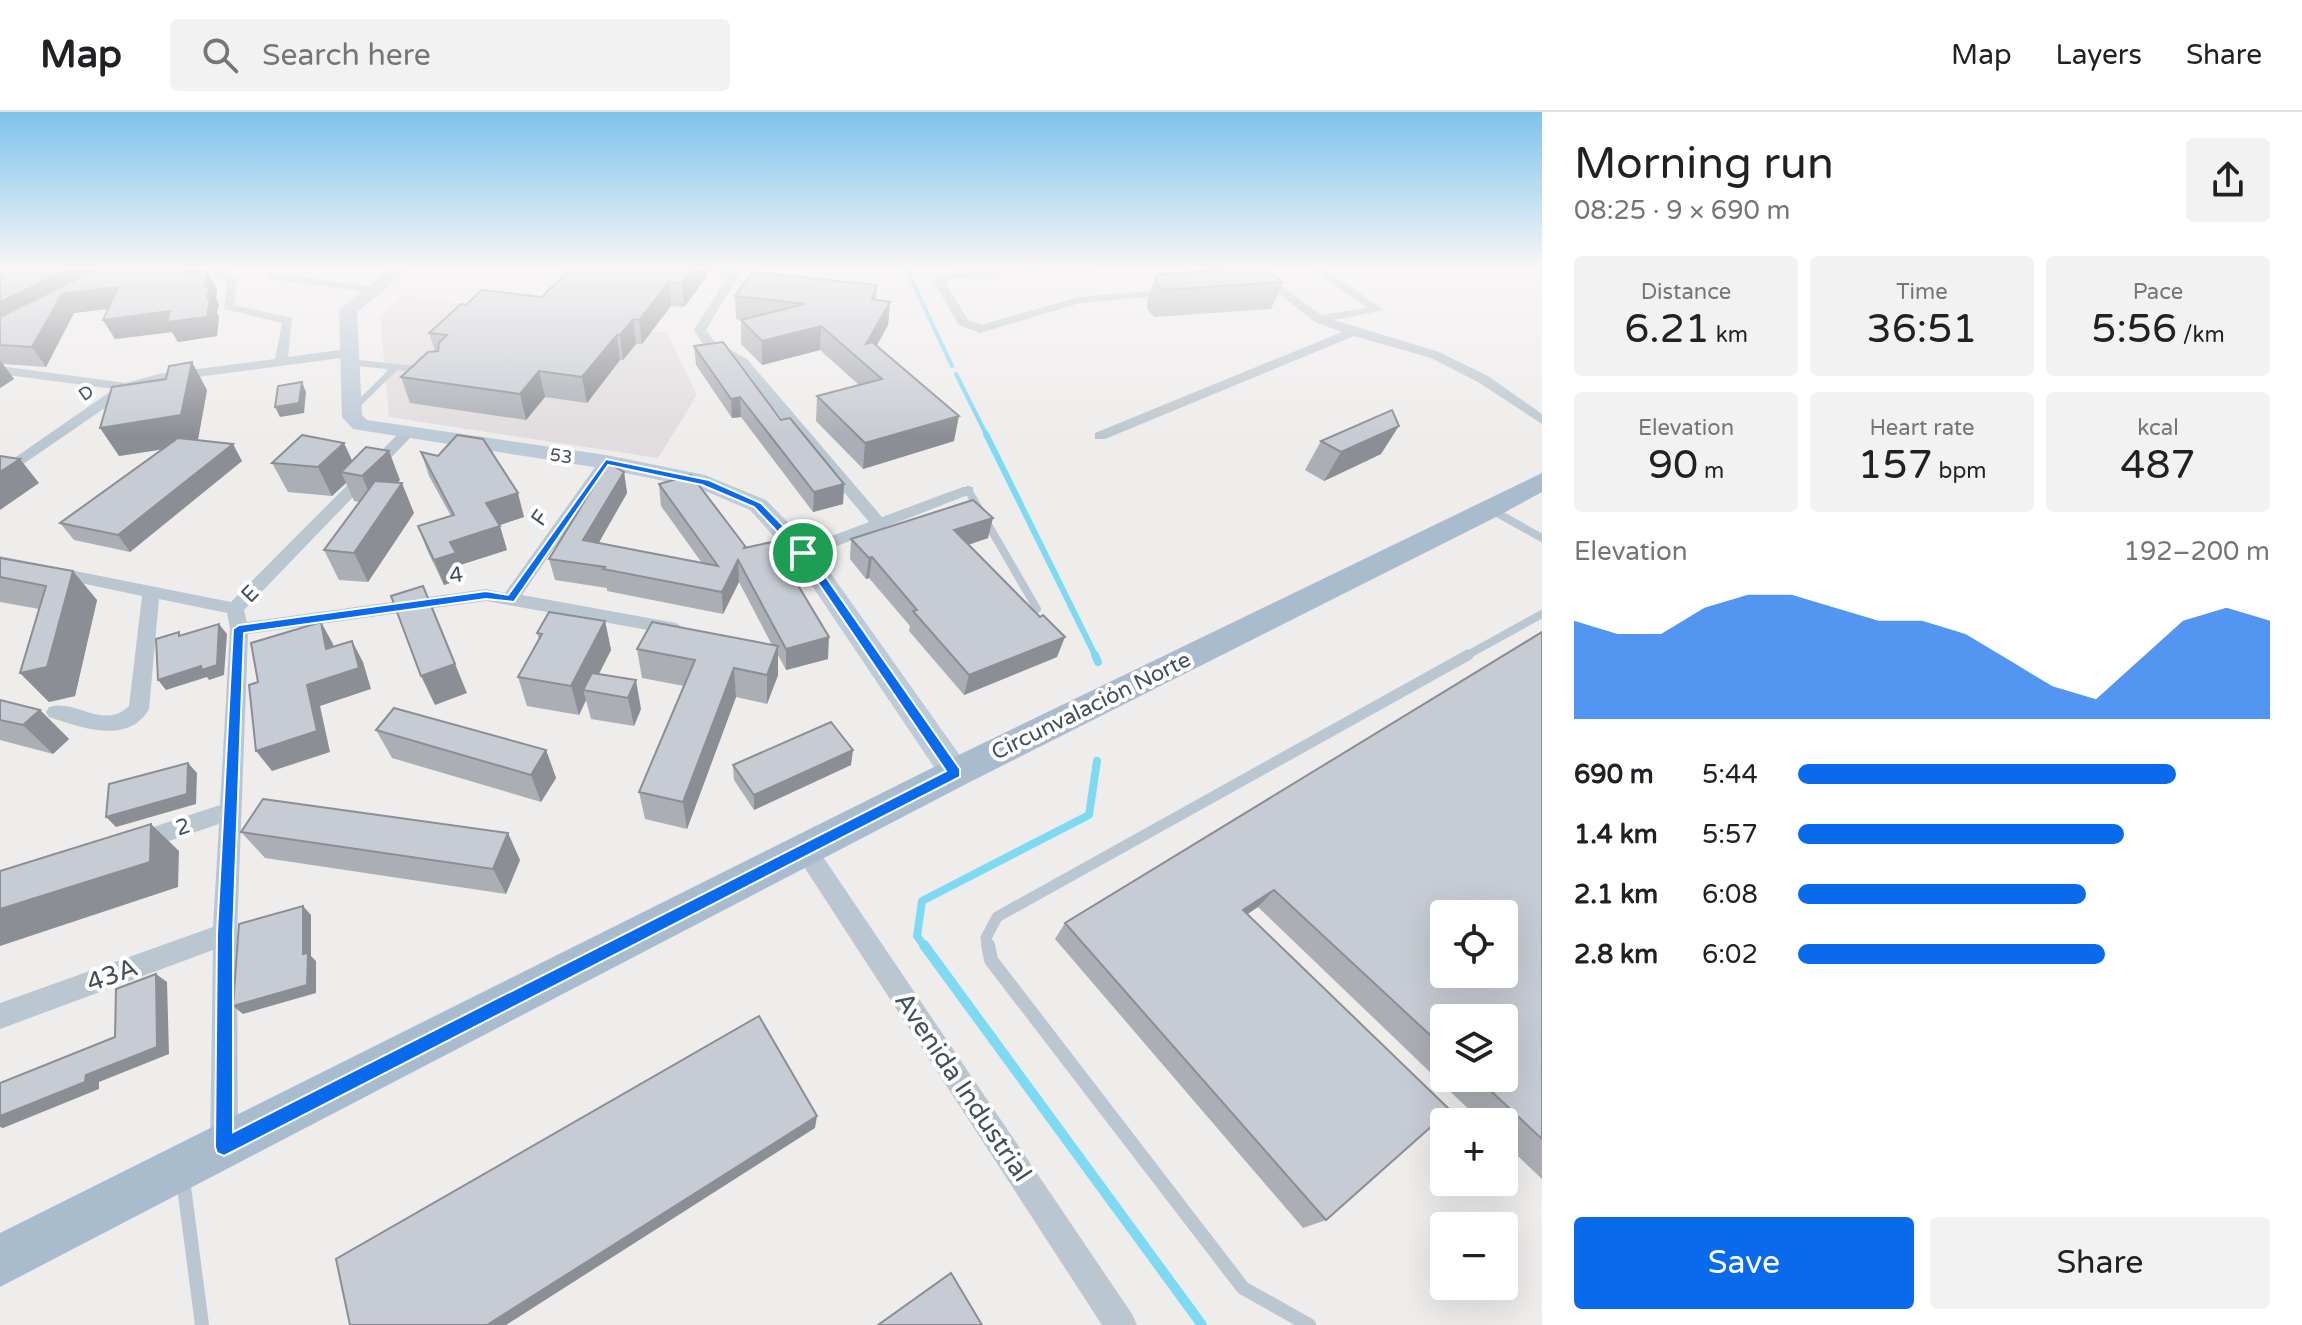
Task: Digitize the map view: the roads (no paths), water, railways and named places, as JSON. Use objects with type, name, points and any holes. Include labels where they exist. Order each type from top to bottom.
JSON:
[{"type":"main road","name":"Circunvalación Norte","points":[[0,1261],[955,773],[1542,481]]},
{"type":"street","points":[[281,363],[288,323]]},
{"type":"street","points":[[348,323],[352,410]]},
{"type":"street","points":[[704,323],[700,330],[709,344],[742,362],[880,525]]},
{"type":"street","points":[[964,323],[980,329],[1002,323]]},
{"type":"street","points":[[1328,323],[1435,355],[1483,379],[1542,420]]},
{"type":"street","points":[[1100,436],[1353,332]]},
{"type":"street","name":"D","points":[[0,475],[126,387],[159,378],[348,358]]},
{"type":"street","points":[[0,370],[126,387]]},
{"type":"street","name":"53","points":[[352,410],[352,417],[360,425],[606,462],[705,482],[758,505],[803,553],[955,773]]},
{"type":"street","name":"E","points":[[224,1147],[228,812],[237,619],[406,434]]},
{"type":"street","name":"F","points":[[510,599],[606,462]]},
{"type":"street","points":[[803,553],[968,490]]},
{"type":"street","name":"4","points":[[0,561],[151,592],[237,619],[486,595],[700,634]]},
{"type":"street","points":[[56,712],[100,725],[119,723],[133,717],[139,709],[151,592]]},
{"type":"street","name":"2","points":[[112,851],[228,812]]},
{"type":"street","name":"Avenida Industrial","points":[[805,849],[1121,1325]]},
{"type":"street","name":"43A","points":[[0,1016],[225,934]]},
{"type":"lane","points":[[348,358],[426,371]]},
{"type":"lane","points":[[352,410],[396,367]]},
{"type":"lane","points":[[968,490],[1037,609]]},
{"type":"lane","points":[[1490,509],[1542,538]]},
{"type":"lane","points":[[1309,1325],[1243,1288],[991,960],[986,938],[997,917],[1542,614]]},
{"type":"lane","points":[[181,1169],[202,1325]]},
{"type":"waterway","points":[[932,323],[952,366]]},
{"type":"waterway","points":[[956,374],[986,434]]},
{"type":"waterway","points":[[986,434],[1096,657]]},
{"type":"waterway","points":[[1095,655],[1098,662]]},
{"type":"waterway","points":[[925,947],[917,936],[922,901],[1089,815],[1097,761]]},
{"type":"waterway","points":[[924,945],[1202,1325]]}]
